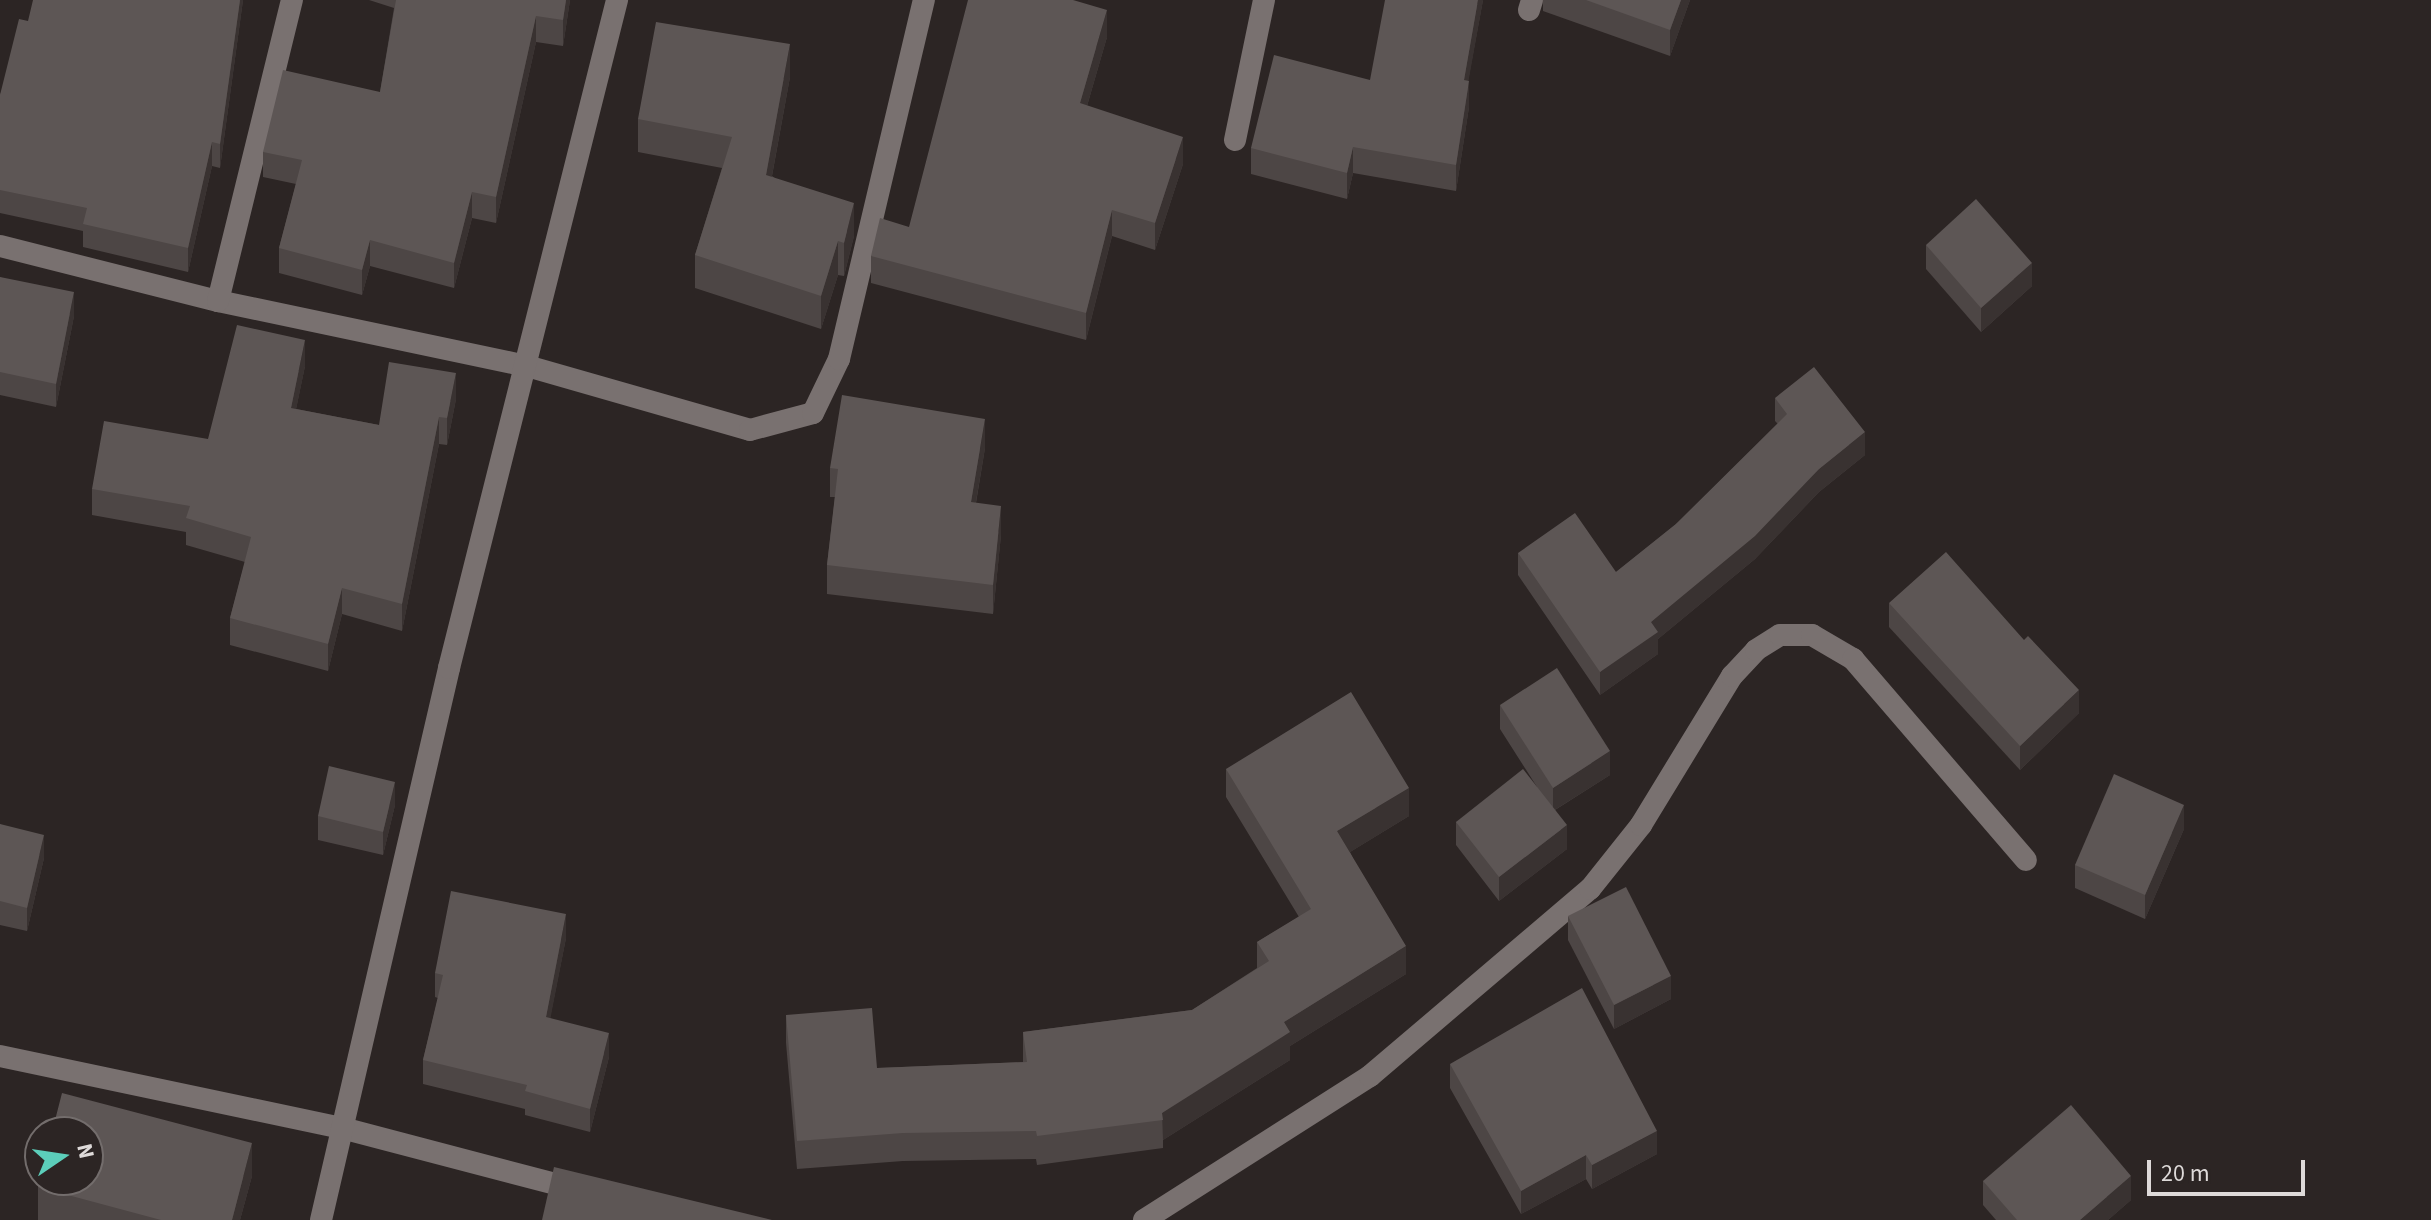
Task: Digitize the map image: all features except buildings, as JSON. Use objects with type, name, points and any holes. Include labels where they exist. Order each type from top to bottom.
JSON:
[{"type":"street","points":[[218,301],[292,0]]},
{"type":"street","points":[[321,1220],[449,668],[617,0]]},
{"type":"street","points":[[0,246],[218,301],[527,366],[750,430],[813,413],[839,359],[924,0]]},
{"type":"street","points":[[1235,140],[1264,0]]},
{"type":"street","points":[[1144,1220],[1370,1076],[1590,889],[1641,825],[1732,676],[1756,650],[1780,635],[1812,635],[1853,659],[2026,860]]},
{"type":"street","points":[[0,1056],[342,1128],[598,1194]]}]
